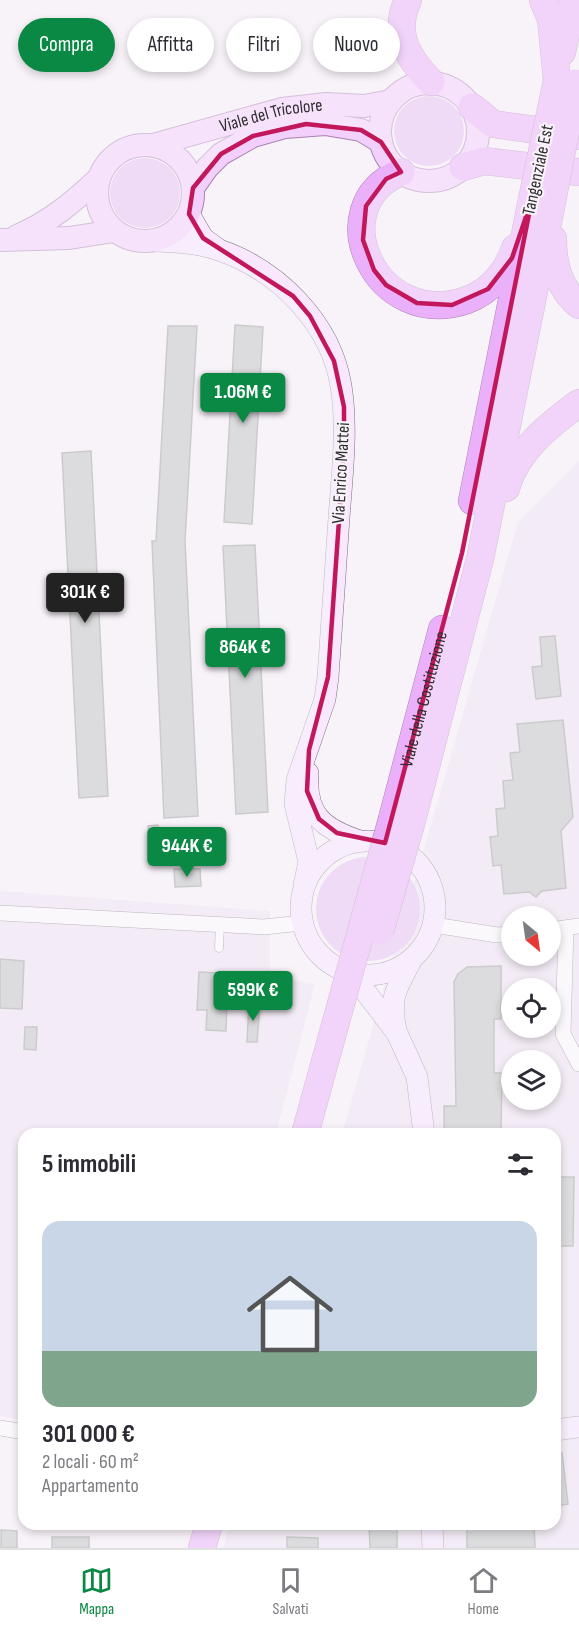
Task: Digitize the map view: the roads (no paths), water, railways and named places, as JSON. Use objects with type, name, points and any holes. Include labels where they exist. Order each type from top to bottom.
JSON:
[{"type":"highway","points":[[408,0],[402,18],[402,34],[406,50],[414,64],[431,82]]},
{"type":"highway","points":[[543,0],[572,76]]},
{"type":"highway","points":[[572,76],[573,0]]},
{"type":"highway","name":"Tangenziale Est","points":[[520,259],[542,200],[572,76]]},
{"type":"highway","points":[[472,107],[493,124],[579,136]]},
{"type":"highway","points":[[463,167],[484,161],[579,172]]},
{"type":"highway","points":[[401,172],[386,178],[371,197],[362,223],[363,240],[374,270],[386,285],[399,295],[417,303],[434,306],[452,305],[488,289],[512,258],[542,200]]},
{"type":"highway","points":[[542,200],[558,278],[571,299],[579,305]]},
{"type":"highway","points":[[401,821],[480,559],[542,200]]},
{"type":"highway","name":"Viale della Costituzione","points":[[324,1128],[401,821],[462,553],[520,259]]},
{"type":"highway","points":[[480,559],[493,534],[510,473],[519,458],[545,429],[579,404]]},
{"type":"highway","name":"Viale della Costituzione","points":[[307,1128],[401,821]]},
{"type":"highway","points":[[185,1548],[190,1530]]},
{"type":"highway","points":[[202,1548],[207,1530]]},
{"type":"main road","points":[[431,82],[447,86],[461,94],[472,107],[477,122],[478,138],[473,154],[463,167],[449,176],[433,180],[417,179],[401,172],[385,154],[380,128],[383,114],[391,101],[402,91],[416,84],[431,82]]},
{"type":"main road","name":"Viale del Tricolore","points":[[153,145],[282,109],[326,104],[364,106],[391,101]]},
{"type":"main road","name":"Viale del Tricolore","points":[[193,188],[207,168],[221,154],[253,136],[285,127],[325,124],[361,130],[381,142]]},
{"type":"main road","points":[[139,145],[153,145],[168,150],[180,160],[189,173],[193,188],[193,202],[189,214],[169,235],[156,241],[141,242],[126,238],[114,231],[104,220],[98,207],[96,193],[98,179],[104,166],[114,156],[139,145]]},
{"type":"main road","points":[[5,240],[38,227],[62,212],[98,179]]},
{"type":"main road","points":[[5,240],[69,238],[114,231]]},
{"type":"street","points":[[189,214],[203,238],[218,250]]},
{"type":"street","points":[[156,241],[200,245],[218,250]]},
{"type":"street","name":"Via Enrico Mattei","points":[[218,250],[257,268],[293,296],[310,316],[323,337],[341,384],[344,407],[344,449],[328,677],[325,699],[297,780],[295,804],[309,862],[304,885]]},
{"type":"street","name":"Via Enrico Mattei","points":[[309,750],[307,791],[311,805],[319,819],[327,826],[337,833],[360,841]]},
{"type":"street","points":[[411,960],[393,971],[372,975],[351,973],[334,966],[320,955],[309,940],[302,923],[301,910],[304,885],[313,869],[326,855],[342,846],[360,841],[379,841],[397,847],[413,857],[425,871],[433,888],[436,906],[434,925],[425,944],[411,960],[395,990],[392,1009],[397,1033],[417,1077],[423,1128]]},
{"type":"street","points":[[0,914],[220,923],[264,927],[302,923]]},
{"type":"street","points":[[434,925],[501,935]]},
{"type":"street","points":[[565,928],[563,1034],[579,1064]]},
{"type":"street","points":[[351,973],[397,1033]]},
{"type":"street","points":[[561,1429],[579,1427]]},
{"type":"street","points":[[0,1428],[18,1431]]},
{"type":"street","points":[[432,1530],[433,1548]]},
{"type":"lane","points":[[219,948],[220,923]]}]
